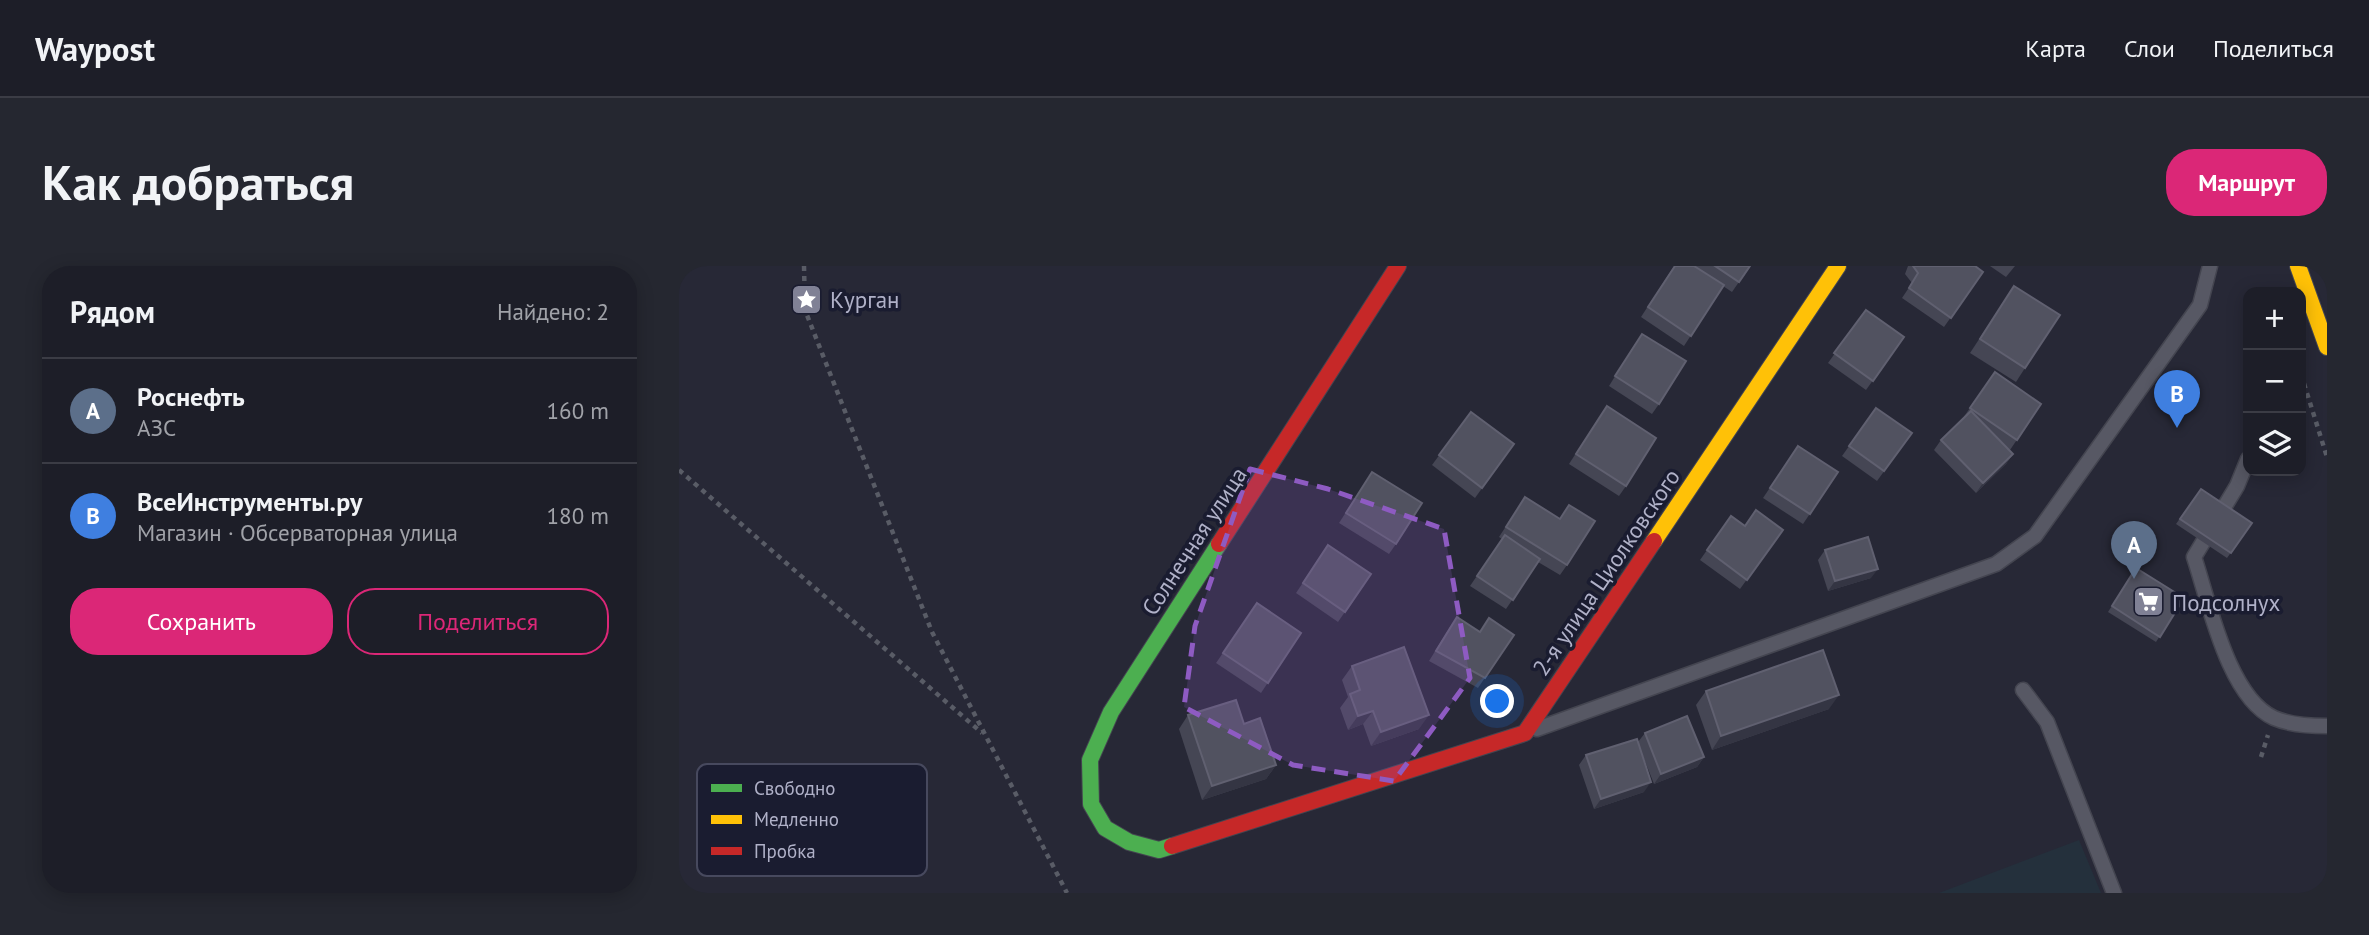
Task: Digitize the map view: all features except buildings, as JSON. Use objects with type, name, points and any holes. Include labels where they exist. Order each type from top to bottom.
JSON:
[{"type":"street","name":"Солнечная улица","points":[[1398,266],[1111,712],[1090,760],[1091,804],[1105,828],[1129,842],[1159,850],[1525,733]]},
{"type":"street","name":"2-я улица Циолковского","points":[[1525,733],[1838,266]]},
{"type":"street","points":[[2298,266],[2327,347]]},
{"type":"lane","points":[[1525,733],[1996,564],[2035,536],[2200,305],[2210,266]]},
{"type":"lane","points":[[2306,323],[2313,307]]},
{"type":"lane","points":[[2243,471],[2194,557],[2229,661],[2249,698],[2273,717],[2309,726],[2327,726]]},
{"type":"lane","points":[[2023,690],[2047,722],[2114,893]]},
{"type":"path","points":[[804,266],[805,310],[932,632],[1067,893]]},
{"type":"path","points":[[2306,390],[2327,457]]},
{"type":"path","points":[[679,470],[986,736]]},
{"type":"highlighted area","points":[[1250,469],[1328,489],[1444,529],[1470,678],[1394,781],[1293,765],[1184,707],[1195,626]]},
{"type":"shaded area","points":[[2079,840],[2101,893],[1939,893]]},
{"type":"traffic: fast","points":[[1172,846],[1159,850],[1129,842],[1105,828],[1091,804],[1090,760],[1111,712],[1219,544]]},
{"type":"traffic: slow","points":[[1654,541],[1838,266]]},
{"type":"traffic: slow","points":[[2298,266],[2327,347]]},
{"type":"traffic: jam","points":[[1219,544],[1398,266]]},
{"type":"traffic: jam","points":[[1172,846],[1525,733],[1654,541]]},
{"type":"place","name":"Курган","points":[[807,299]]},
{"type":"place","name":"ВсеИнструменты.ру","points":[[2177,428]]},
{"type":"place","name":"Роснефть","points":[[2134,579]]},
{"type":"place","name":"Подсолнух","points":[[2149,602]]}]
